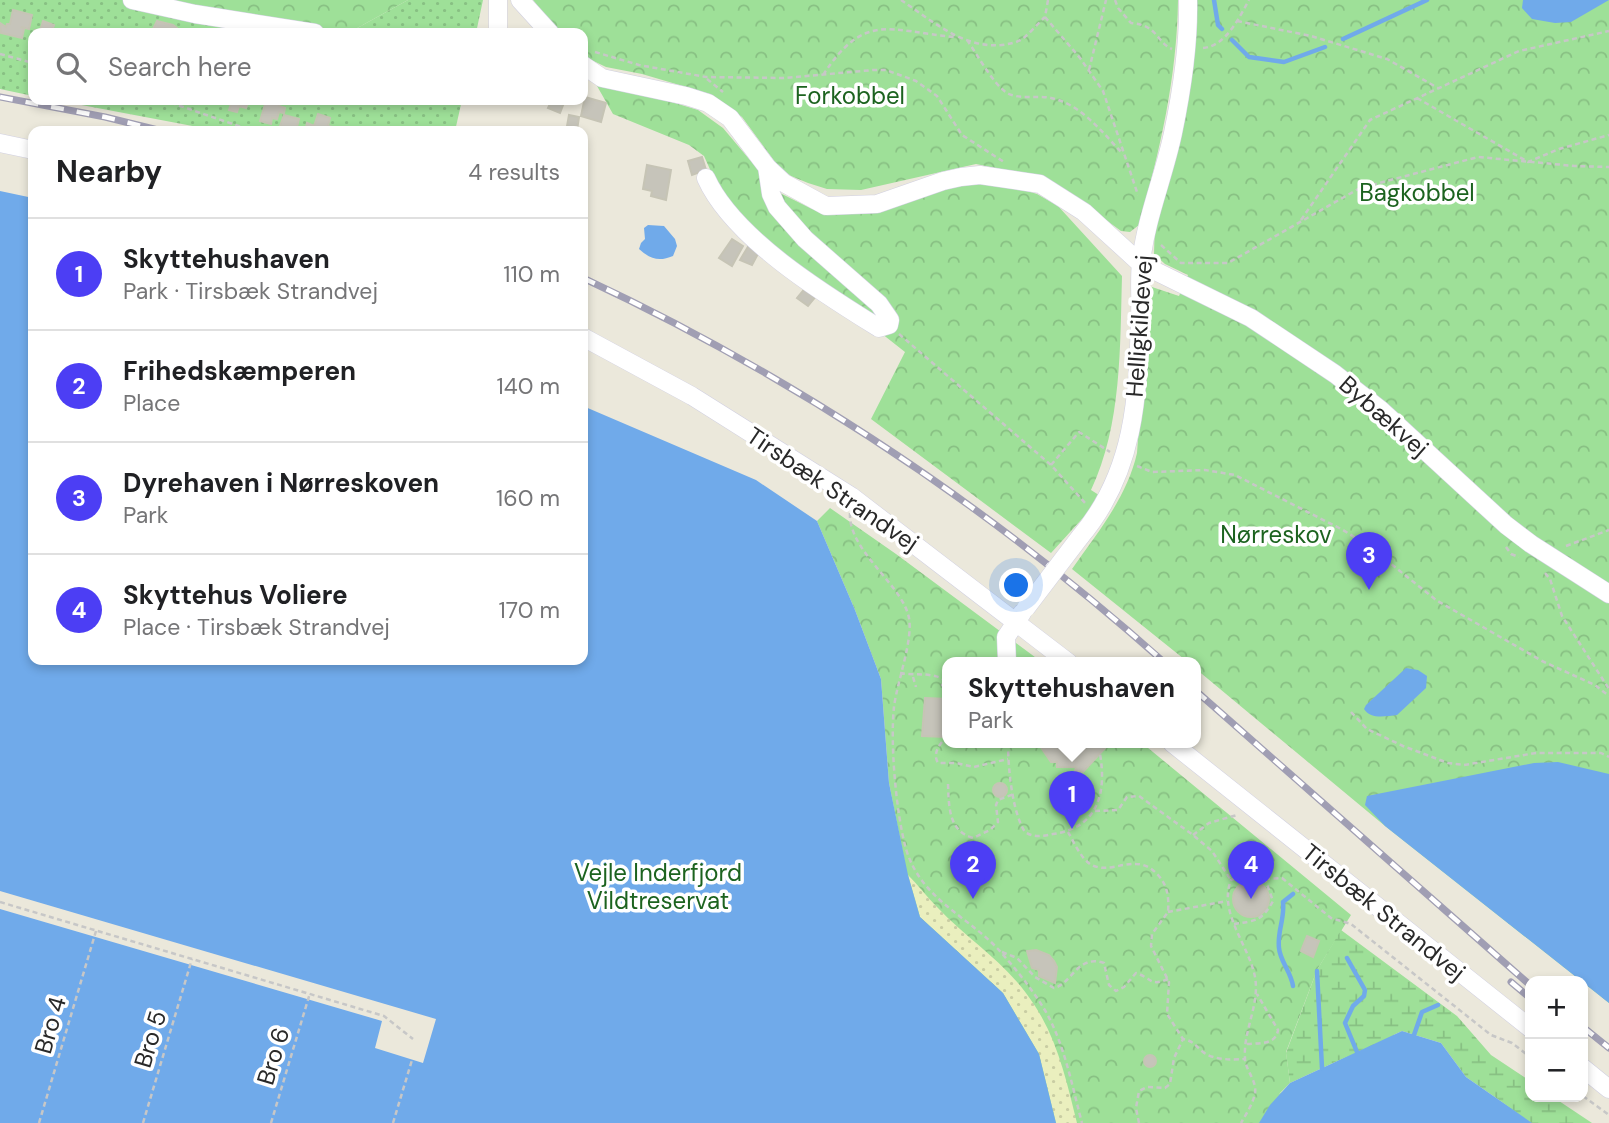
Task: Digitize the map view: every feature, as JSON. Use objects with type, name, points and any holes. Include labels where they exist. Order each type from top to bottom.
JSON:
[{"type":"street","points":[[132,0],[195,14],[283,28]]},
{"type":"street","points":[[498,0],[498,28]]},
{"type":"street","points":[[520,0],[545,28]]},
{"type":"street","name":"Helligkildevej","points":[[1021,615],[1097,517],[1113,489],[1124,460],[1139,349],[1141,264],[1148,224],[1173,133],[1186,50],[1188,0]]},
{"type":"street","points":[[588,58],[602,78],[686,96],[708,103],[730,118],[767,167],[771,194],[777,206],[805,239],[879,304],[890,320],[889,325],[879,328],[773,255],[726,210],[706,178]]},
{"type":"street","points":[[0,143],[28,149]]},
{"type":"street","name":"Bybækvej","points":[[767,167],[784,183],[826,206],[877,204],[961,177],[980,176],[1040,184],[1084,212],[1141,264],[1251,318],[1335,374],[1381,410],[1544,562],[1609,593]]},
{"type":"street","name":"Tirsbæk Strandvej","points":[[588,340],[703,403],[851,496],[1021,615],[1063,657]]},
{"type":"street","points":[[1004,657],[1006,637],[1021,615]]},
{"type":"street","name":"Tirsbæk Strandvej","points":[[1178,748],[1525,1024]]},
{"type":"street","points":[[1588,1072],[1609,1089]]},
{"type":"path","points":[[901,0],[957,37]]},
{"type":"path","points":[[823,75],[837,54],[852,39],[873,29],[893,28],[957,37],[989,46],[1019,41],[1045,17],[1048,0]]},
{"type":"path","points":[[1088,70],[1106,0]]},
{"type":"path","points":[[1115,0],[1118,8],[1131,23],[1141,23],[1153,30],[1169,48],[1186,50],[1211,48],[1225,37],[1250,0]]},
{"type":"path","points":[[1045,17],[1103,92],[1154,239],[1181,263],[1228,263],[1360,188],[1478,157],[1609,167]]},
{"type":"path","points":[[1237,21],[1311,36],[1387,59],[1438,88]]},
{"type":"path","points":[[1299,222],[1370,120],[1519,51],[1609,31]]},
{"type":"path","points":[[967,40],[1007,93],[1023,97],[1047,97],[1065,102],[1091,121],[1125,155]]},
{"type":"path","points":[[0,54],[28,62]]},
{"type":"path","points":[[588,58],[706,77],[764,79],[886,69],[916,81],[937,96],[962,135],[1005,162],[1011,179]]},
{"type":"path","points":[[1417,98],[1528,162]]},
{"type":"path","points":[[178,105],[238,126]]},
{"type":"path","points":[[1528,162],[1559,149],[1609,135]]},
{"type":"path","points":[[889,325],[1051,465],[1097,517]]},
{"type":"path","points":[[1051,465],[1079,432],[1124,460],[1152,472],[1205,470],[1235,475],[1343,530],[1370,547],[1436,600],[1542,661],[1595,685],[1609,696]]},
{"type":"path","points":[[851,496],[849,519],[857,541],[908,614],[909,629],[894,709],[895,768],[906,848],[916,871],[936,898],[987,938],[1031,990],[1052,1026],[1066,1060],[1082,1123]]},
{"type":"path","points":[[1609,530],[1544,562],[1562,616],[1609,689]]},
{"type":"path","points":[[1505,546],[1511,554],[1523,558]]},
{"type":"path","points":[[900,673],[942,678]]},
{"type":"path","points":[[912,676],[916,687]]},
{"type":"path","points":[[1351,712],[1367,729],[1448,763],[1464,765],[1536,753],[1601,753],[1609,757]]},
{"type":"path","points":[[942,741],[935,756],[938,763],[974,767],[1008,759]]},
{"type":"path","points":[[1009,748],[1008,759],[1021,824],[1028,834],[1039,836],[1068,832],[1095,811],[1103,776],[1100,754]]},
{"type":"path","points":[[948,785],[950,817],[964,835],[973,838],[990,830],[998,822],[996,805],[999,800],[1014,794]]},
{"type":"path","points":[[1095,811],[1118,810],[1130,796],[1139,796],[1212,851],[1231,880],[1227,901],[1255,976],[1256,991],[1244,1059],[1255,1091],[1241,1123]]},
{"type":"path","points":[[1193,835],[1209,823],[1256,811]]},
{"type":"path","points":[[1068,832],[1084,859],[1092,866],[1104,868],[1137,863],[1154,871],[1167,891],[1168,912],[1150,940],[1154,955],[1170,986],[1167,1014],[1182,1039],[1174,1058],[1171,1084],[1165,1088],[1147,1087],[1139,1091],[1136,1108],[1139,1123]]},
{"type":"path","points":[[1231,880],[1253,875],[1265,879],[1282,878],[1331,918],[1351,925],[1491,1035],[1512,1042],[1525,1053]]},
{"type":"path","points":[[1234,924],[1266,915],[1273,901],[1265,879]]},
{"type":"path","points":[[1168,912],[1227,901]]},
{"type":"path","points":[[0,902],[384,1016],[413,1038]]},
{"type":"path","name":"Bro 4","points":[[39,1123],[96,930]]},
{"type":"path","points":[[999,950],[1017,958],[1035,977],[1054,988],[1062,985],[1074,970],[1096,961],[1104,963],[1109,985],[1116,991],[1124,987],[1136,974],[1157,984],[1168,979]]},
{"type":"path","name":"Bro 5","points":[[143,1123],[192,959]]},
{"type":"path","points":[[1247,1044],[1265,1043],[1278,1035],[1278,1030],[1256,991]]},
{"type":"path","name":"Bro 6","points":[[271,1123],[310,993]]},
{"type":"path","points":[[1182,1039],[1193,1041],[1211,1056],[1244,1059]]},
{"type":"path","points":[[393,1123],[412,1060]]},
{"type":"path","points":[[1588,1100],[1609,1115]]},
{"type":"green space","points":[[0,0],[149,0],[226,15],[321,28],[28,28],[28,95],[0,89]]},
{"type":"green space","points":[[149,0],[408,0],[357,28],[321,28],[226,15]]},
{"type":"green space","points":[[408,0],[483,0],[477,28],[357,28]]},
{"type":"green space","name":"Forkobbel","points":[[533,0],[1178,0],[1166,114],[1139,225],[1130,232],[1121,231],[1061,187],[1044,178],[976,164],[861,190],[827,189],[808,183],[791,176],[778,166],[742,117],[710,94],[642,74],[606,67],[588,58],[588,28],[556,28]]},
{"type":"green space","points":[[1196,0],[1609,0],[1609,1003],[1588,986],[1588,976],[1575,976],[1385,826],[1201,673],[1201,657],[1182,657],[1072,569],[1119,499],[1137,453],[1149,286],[1179,296],[1188,275],[1165,264],[1154,254],[1155,219]]},
{"type":"green space","name":"Forkobbel","points":[[597,86],[698,110],[723,128],[776,191],[812,209],[834,214],[856,214],[959,184],[998,182],[1037,194],[1058,206],[1122,276],[1114,412],[1109,439],[1091,490],[1102,497],[1051,553],[871,419],[905,352],[749,229],[717,185],[704,156],[689,145],[613,114]]},
{"type":"green space","points":[[81,105],[461,105],[456,126],[193,126]]},
{"type":"green space","name":"Vejle Inderfjord Vildtreservat","points":[[0,198],[28,590],[28,665],[588,663],[905,863],[889,783],[881,679],[817,521],[830,508],[1035,657],[942,657],[942,748],[1148,748],[1351,915],[1317,970],[1286,1052],[1290,1083],[1279,1094],[1390,1032],[1535,1123],[0,1123]]},
{"type":"green space","points":[[1341,930],[1457,1016],[1491,1055],[1525,1078],[1525,1102],[1560,1102],[1592,1123],[1532,1123],[1466,1077],[1441,1043],[1402,1031],[1290,1083],[1286,1053],[1317,970]]},
{"type":"sand","points":[[908,875],[950,920],[1013,977],[1035,1006],[1056,1048],[1077,1123],[1056,1123],[1039,1054],[1003,993],[920,917]]},
{"type":"water","points":[[1523,0],[1609,0],[1571,22],[1555,23],[1532,19],[1522,8]]},
{"type":"water","name":"Vejle Inderfjord Vildtreservat","points":[[0,191],[28,197],[28,665],[588,665],[588,408],[756,480],[817,521],[881,679],[889,783],[908,875],[920,917],[1003,993],[1039,1054],[1056,1123],[0,1123]]},
{"type":"water","points":[[648,225],[664,226],[675,239],[677,246],[673,256],[655,258],[639,249],[645,239],[644,228]]},
{"type":"water","points":[[1406,668],[1418,670],[1427,676],[1426,688],[1397,715],[1379,716],[1367,712],[1364,709],[1366,705]]},
{"type":"water","points":[[1558,762],[1609,774],[1609,1003],[1588,986],[1588,976],[1575,976],[1385,826],[1365,805],[1367,796],[1534,763]]},
{"type":"water","points":[[1402,1031],[1441,1043],[1466,1077],[1532,1123],[1259,1123],[1270,1105],[1290,1083]]},
{"type":"pier","points":[[0,891],[436,1019],[423,1063],[375,1048],[382,1021],[0,909]]},
{"type":"building","points":[[13,10],[32,15],[29,28],[21,27],[24,29],[22,38],[1,33],[0,23],[6,27],[10,24]]},
{"type":"building","points":[[43,21],[54,25],[53,28],[41,28]]},
{"type":"building","points":[[157,21],[177,28],[154,28]]},
{"type":"building","points":[[588,98],[606,103],[601,122],[581,116],[583,105],[588,105]]},
{"type":"building","points":[[230,105],[247,105],[246,108],[239,106],[237,112],[229,110]]},
{"type":"building","points":[[265,105],[279,105],[285,108],[284,113],[279,112],[277,119],[272,118],[271,124],[260,121]]},
{"type":"building","points":[[550,105],[563,105],[560,113],[548,108]]},
{"type":"building","points":[[318,114],[330,118],[328,126],[314,126]]},
{"type":"building","points":[[284,115],[299,119],[297,126],[280,126]]},
{"type":"building","points":[[569,115],[579,117],[578,126],[567,126]]},
{"type":"building","points":[[702,157],[706,170],[692,175],[688,161]]},
{"type":"building","points":[[647,165],[671,170],[666,200],[651,196],[652,191],[643,189]]},
{"type":"building","points":[[732,239],[743,246],[732,266],[719,258]]},
{"type":"building","points":[[749,245],[760,250],[752,265],[740,260]]},
{"type":"building","points":[[806,287],[817,295],[808,306],[797,298]]},
{"type":"building","points":[[925,698],[942,699],[942,737],[922,736]]},
{"type":"building","points":[[1041,748],[1105,748],[1083,772],[1075,771],[1076,767],[1057,767],[1057,762],[1051,762]]},
{"type":"building","points":[[997,783],[1003,783],[1007,790],[1003,797],[997,797],[993,793],[993,787]]},
{"type":"building","points":[[1251,881],[1264,886],[1269,899],[1264,912],[1251,917],[1238,912],[1233,899],[1238,886]]},
{"type":"building","points":[[1307,936],[1319,941],[1313,957],[1301,951]]},
{"type":"building","points":[[1036,950],[1049,955],[1054,961],[1057,967],[1055,983],[1039,976],[1039,970],[1032,968],[1027,951]]},
{"type":"building","points":[[1145,1056],[1155,1056],[1155,1066],[1145,1066]]},
{"type":"waterway","points":[[1214,0],[1218,25],[1222,29]]},
{"type":"waterway","points":[[1343,39],[1427,0]]},
{"type":"waterway","points":[[1232,40],[1249,57],[1284,62],[1325,47]]},
{"type":"waterway","points":[[1293,894],[1283,902],[1279,942],[1280,953],[1293,986]]},
{"type":"waterway","points":[[1347,958],[1365,990],[1364,996],[1353,1006],[1345,1023],[1357,1052]]},
{"type":"waterway","points":[[1317,971],[1322,1068]]},
{"type":"waterway","points":[[1414,1035],[1422,1012],[1438,1005]]},
{"type":"railway","points":[[0,97],[28,102]]},
{"type":"railway","points":[[42,105],[142,126]]},
{"type":"railway","points":[[588,280],[739,358],[888,449],[1030,551],[1158,657]]},
{"type":"railway","points":[[1201,695],[1525,981]]},
{"type":"railway","points":[[1511,982],[1525,994]]},
{"type":"railway","points":[[1588,1031],[1609,1048]]},
{"type":"place","name":"Dyrehaven i Nørreskoven","points":[[1369,590]]},
{"type":"place","name":"Skyttehushaven","points":[[1072,829]]},
{"type":"place","name":"Frihedskæmperen","points":[[973,899]]},
{"type":"place","name":"Skyttehus Voliere","points":[[1251,899]]},
{"type":"park label","name":"Bagkobbel","points":[[1417,192]]},
{"type":"park label","name":"Nørreskov","points":[[1276,534]]}]
